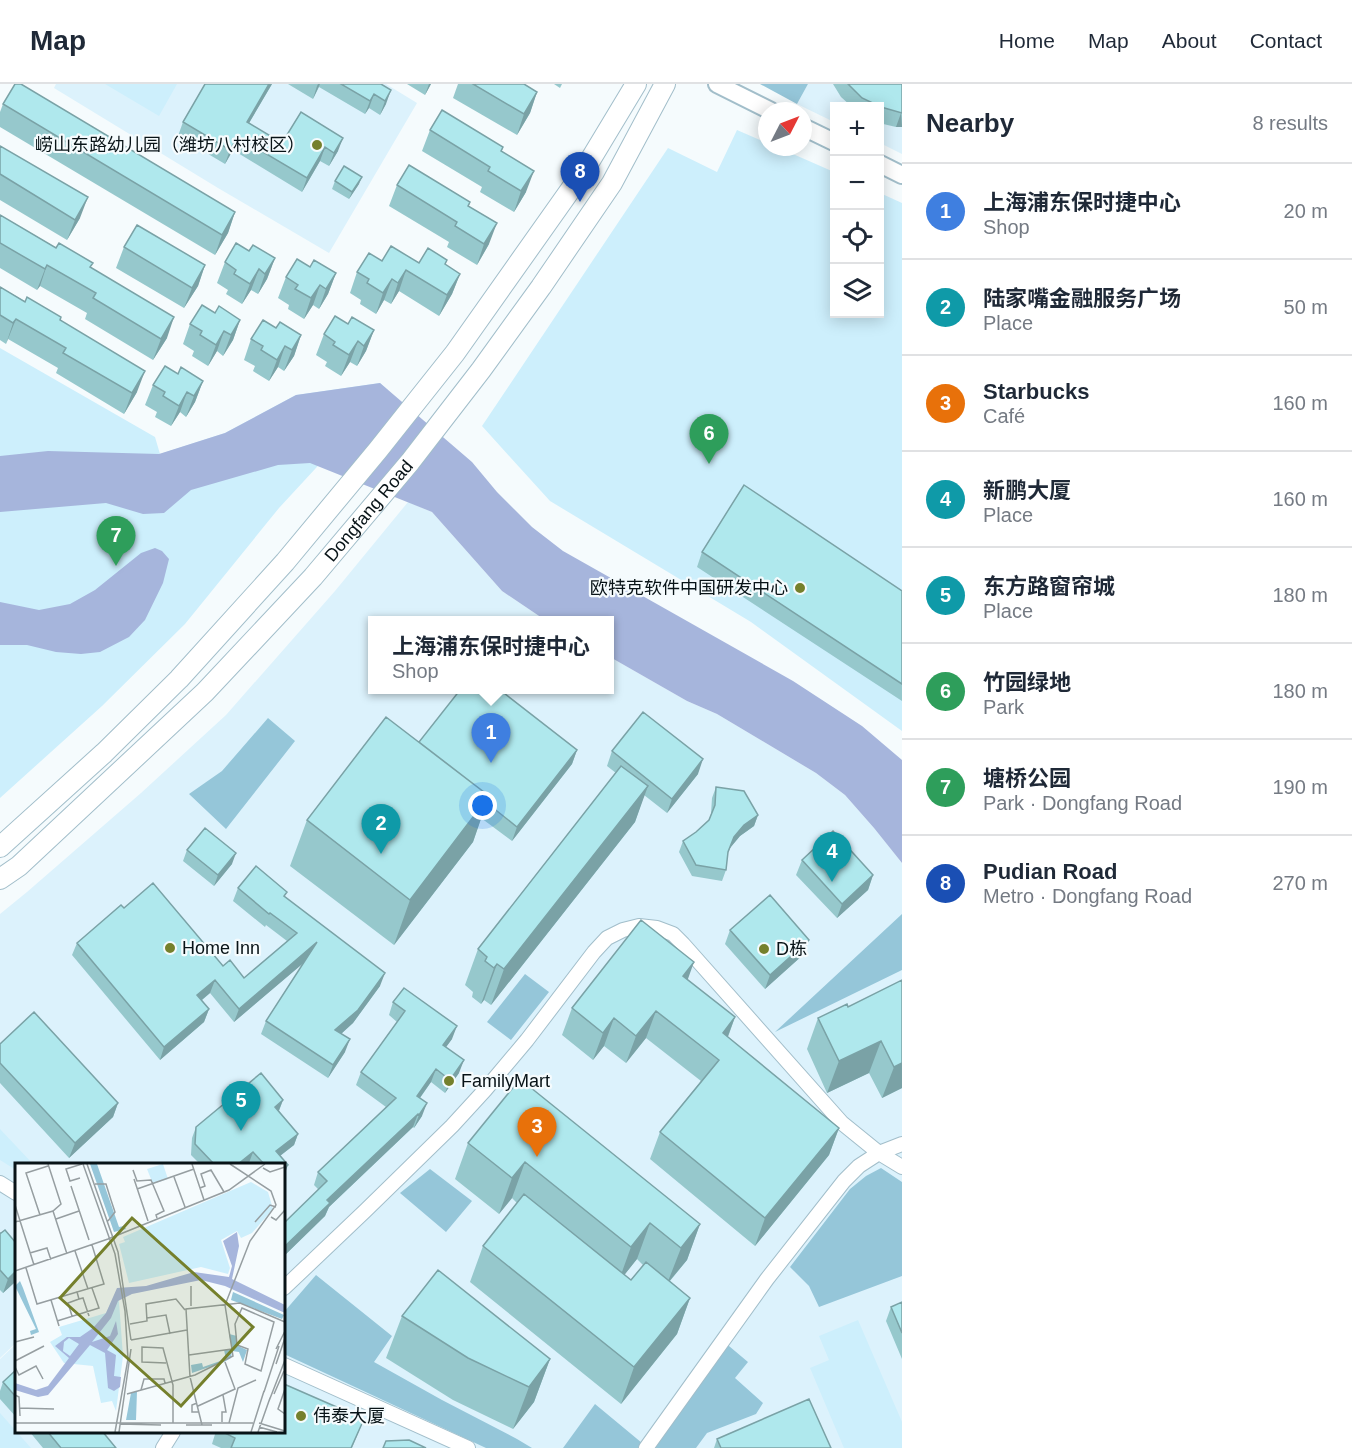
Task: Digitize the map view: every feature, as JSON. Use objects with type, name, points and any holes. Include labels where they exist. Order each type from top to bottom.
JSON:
[{"type":"main road","name":"Dongfang Road","points":[[0,847],[104,753],[179,679],[285,562],[455,353],[584,172],[636,84]]},
{"type":"main road","name":"Dongfang Road","points":[[0,879],[19,866],[205,692],[313,577],[410,462],[481,370],[612,183],[665,84]]},
{"type":"street","points":[[717,84],[758,104]]},
{"type":"street","points":[[812,131],[830,140]]},
{"type":"street","points":[[884,166],[902,175]]},
{"type":"street","points":[[285,1287],[459,1119],[498,1076],[607,938],[623,930],[639,926],[657,928],[673,934],[842,1123],[879,1153],[902,1167]]},
{"type":"street","points":[[646,1448],[767,1279],[844,1181],[859,1166],[879,1153],[902,1144]]},
{"type":"street","points":[[0,1183],[15,1192]]},
{"type":"street","points":[[285,1365],[468,1448]]},
{"type":"street","points":[[163,1448],[173,1433]]},
{"type":"shaded area","name":"崂山东路幼儿园（潍坊八村校区）","points":[[56,84],[386,84],[417,103],[329,253],[54,88]]},
{"type":"shaded area","points":[[105,84],[177,84],[159,116]]},
{"type":"shaded area","points":[[760,84],[808,84],[798,102],[793,102]]},
{"type":"shaded area","points":[[808,84],[902,84],[902,154],[884,145],[884,102],[830,102],[830,120],[812,111],[812,102],[798,102]]},
{"type":"shaded area","points":[[737,130],[758,139],[758,156],[798,156],[830,170],[830,318],[884,318],[884,195],[902,203],[902,731],[751,622],[550,501],[482,426],[668,148],[717,172]]},
{"type":"shaded area","points":[[0,348],[155,437],[160,454],[225,433],[296,395],[380,383],[388,390],[279,508],[185,624],[102,706],[0,798]]},
{"type":"shaded area","points":[[380,383],[472,462],[497,492],[532,527],[563,551],[793,681],[862,726],[902,760],[902,863],[845,795],[816,773],[717,714],[687,701],[614,659],[614,616],[539,616],[502,591],[432,512],[310,463],[278,465],[191,490],[164,513],[143,514],[106,503],[0,512],[0,456],[48,451],[159,454],[225,433],[296,395]]},
{"type":"shaded area","points":[[408,502],[432,512],[502,591],[539,616],[368,616],[368,694],[614,694],[614,659],[687,701],[717,714],[816,773],[845,795],[902,863],[902,1448],[0,1448],[0,1359],[15,1345],[15,1433],[285,1433],[285,1163],[15,1163],[15,1344],[0,1358],[0,914],[141,793],[226,715],[335,591]]},
{"type":"shaded area","points":[[155,548],[162,551],[169,559],[163,583],[145,620],[129,637],[100,652],[81,654],[56,652],[27,645],[0,645],[0,602],[39,610],[70,604],[95,590],[141,553]]},
{"type":"shaded area","points":[[268,718],[295,741],[226,829],[189,794],[222,771]]},
{"type":"shaded area","points":[[902,914],[902,970],[775,1032]]},
{"type":"shaded area","points":[[525,974],[549,992],[511,1040],[487,1022]]},
{"type":"shaded area","points":[[0,1129],[32,1163],[15,1163],[15,1169],[0,1160]]},
{"type":"shaded area","points":[[881,1168],[902,1182],[902,1276],[819,1307],[809,1286],[790,1267],[850,1189]]},
{"type":"shaded area","points":[[430,1169],[472,1201],[446,1232],[400,1193]]},
{"type":"shaded area","points":[[316,1275],[392,1336],[374,1362],[532,1448],[486,1448],[285,1354],[285,1311]]},
{"type":"shaded area","points":[[858,1320],[902,1422],[902,1448],[844,1448],[810,1368],[829,1360],[819,1336]]},
{"type":"shaded area","points":[[723,1341],[748,1362],[735,1378],[763,1403],[756,1414],[707,1433],[696,1448],[646,1448]]},
{"type":"shaded area","points":[[595,1404],[642,1443],[638,1448],[563,1448]]},
{"type":"shaded area","points":[[0,1413],[15,1430],[15,1433],[18,1433],[31,1448],[0,1448]]},
{"type":"building","points":[[15,84],[21,84],[235,212],[222,235],[3,104]]},
{"type":"building","points":[[205,84],[269,84],[247,122],[282,143],[301,112],[343,138],[334,153],[325,147],[307,178],[238,137],[230,150],[183,122]]},
{"type":"building","points":[[341,84],[381,84],[391,90],[385,101],[374,94],[370,101]]},
{"type":"building","points":[[473,84],[524,84],[537,92],[524,114]]},
{"type":"building","points":[[848,84],[902,84],[902,113],[884,108],[884,102],[870,102],[862,98]]},
{"type":"building","points":[[442,110],[503,147],[501,151],[534,171],[521,191],[488,171],[490,167],[430,130]]},
{"type":"building","points":[[0,146],[88,197],[75,220],[0,174]]},
{"type":"building","points":[[409,165],[470,202],[468,206],[497,223],[484,244],[455,226],[457,222],[397,185]]},
{"type":"building","points":[[344,166],[362,177],[352,192],[335,181]]},
{"type":"building","points":[[0,215],[56,248],[59,243],[93,263],[90,267],[174,317],[161,339],[93,298],[96,293],[47,265],[45,269],[0,243]]},
{"type":"building","points":[[137,225],[205,265],[192,288],[124,247]]},
{"type":"building","points":[[236,243],[249,251],[253,245],[275,258],[265,274],[259,269],[250,284],[234,274],[236,270],[225,262]]},
{"type":"building","points":[[391,246],[419,263],[428,248],[447,260],[445,264],[460,274],[447,295],[406,270],[398,283],[392,279],[383,293],[367,283],[369,279],[357,272],[369,253],[382,261]]},
{"type":"building","points":[[297,259],[310,267],[314,260],[336,273],[326,289],[320,285],[311,298],[295,289],[298,285],[286,277]]},
{"type":"building","points":[[0,287],[25,302],[27,297],[61,317],[60,320],[145,371],[132,393],[63,353],[66,348],[16,319],[13,323],[0,315]]},
{"type":"building","points":[[202,305],[215,313],[219,306],[240,320],[231,335],[224,331],[216,345],[200,335],[202,331],[190,324]]},
{"type":"building","points":[[335,316],[348,324],[352,317],[374,330],[364,346],[358,341],[349,355],[333,345],[335,342],[324,334]]},
{"type":"building","points":[[263,320],[276,328],[280,322],[301,335],[292,350],[285,346],[277,360],[261,350],[263,346],[251,339]]},
{"type":"building","points":[[165,366],[178,374],[181,367],[203,381],[194,396],[187,392],[179,406],[163,396],[165,392],[153,385]]},
{"type":"building","name":"欧特克软件中国研发中心","points":[[744,485],[902,591],[902,684],[702,552]]},
{"type":"building","points":[[457,694],[505,694],[577,750],[517,827],[487,803],[489,796],[419,742]]},
{"type":"building","points":[[643,712],[703,759],[672,799],[612,751]]},
{"type":"building","points":[[386,717],[489,796],[410,900],[307,820]]},
{"type":"building","points":[[621,766],[648,786],[504,969],[497,964],[494,968],[485,961],[487,957],[478,949]]},
{"type":"building","points":[[716,787],[744,791],[758,815],[744,825],[734,837],[728,852],[726,870],[696,865],[683,841],[709,820],[715,805]]},
{"type":"building","points":[[205,828],[236,853],[218,875],[187,850]]},
{"type":"building","points":[[833,831],[873,875],[842,904],[802,860]]},
{"type":"building","points":[[256,866],[287,892],[284,896],[385,973],[358,1010],[335,1030],[350,1039],[333,1065],[266,1021],[317,942],[239,1009],[215,980],[197,995],[209,1009],[164,1047],[77,943],[121,905],[124,908],[153,883],[223,966],[230,960],[244,978],[297,933],[269,914],[238,888]]},
{"type":"building","name":"D栋","points":[[770,895],[809,940],[770,975],[730,930]]},
{"type":"building","points":[[641,920],[694,962],[683,976],[735,1017],[723,1033],[839,1128],[765,1218],[660,1132],[719,1060],[656,1011],[636,1036],[614,1018],[603,1033],[572,1008]]},
{"type":"building","points":[[902,980],[902,1063],[894,1067],[881,1041],[839,1061],[818,1018],[847,1004],[848,1007]]},
{"type":"building","points":[[404,988],[457,1026],[443,1045],[464,1060],[450,1080],[436,1069],[417,1096],[427,1103],[419,1115],[327,1200],[330,1203],[285,1246],[285,1222],[327,1181],[318,1172],[396,1098],[361,1072],[405,1011],[393,1002]]},
{"type":"building","points":[[34,1012],[118,1103],[75,1143],[0,1063],[0,1044]]},
{"type":"building","points":[[261,1073],[283,1100],[275,1107],[298,1134],[276,1151],[288,1165],[285,1167],[285,1163],[263,1163],[253,1152],[239,1163],[213,1163],[195,1144],[196,1127]]},
{"type":"building","points":[[520,1079],[700,1224],[681,1248],[650,1223],[631,1247],[525,1162],[512,1178],[468,1143]]},
{"type":"building","points":[[524,1194],[631,1280],[646,1262],[690,1298],[634,1367],[483,1246]]},
{"type":"building","points":[[5,1230],[15,1242],[15,1272],[8,1279],[0,1270],[1,1233]]},
{"type":"building","points":[[438,1270],[550,1359],[529,1387],[468,1358],[402,1316]]},
{"type":"building","points":[[902,1302],[902,1333],[891,1307]]},
{"type":"building","points":[[15,1371],[15,1396],[3,1382]]},
{"type":"building","name":"伟泰大厦","points":[[285,1384],[364,1419],[351,1448],[231,1448],[235,1438],[225,1433],[285,1433]]},
{"type":"building","points":[[809,1399],[831,1448],[721,1448],[717,1439]]},
{"type":"building","points":[[49,1433],[104,1433],[116,1448],[61,1448]]},
{"type":"building","points":[[409,1440],[426,1448],[383,1448],[386,1441]]},
{"type":"place","name":"崂山东路幼儿园（潍坊八村校区）","points":[[317,145]]},
{"type":"place","name":"Pudian Road","points":[[580,202]]},
{"type":"place","name":"竹园绿地","points":[[709,464]]},
{"type":"place","name":"塘桥公园","points":[[116,566]]},
{"type":"place","name":"欧特克软件中国研发中心","points":[[800,588]]},
{"type":"place","name":"上海浦东保时捷中心","points":[[491,763]]},
{"type":"place","name":"陆家嘴金融服务广场","points":[[381,854]]},
{"type":"place","name":"新鹏大厦","points":[[832,882]]},
{"type":"place","name":"Home Inn","points":[[170,948]]},
{"type":"place","name":"D栋","points":[[764,949]]},
{"type":"place","name":"FamilyMart","points":[[449,1081]]},
{"type":"place","name":"东方路窗帘城","points":[[241,1131]]},
{"type":"place","name":"Starbucks","points":[[537,1157]]},
{"type":"place","name":"伟泰大厦","points":[[301,1416]]}]
